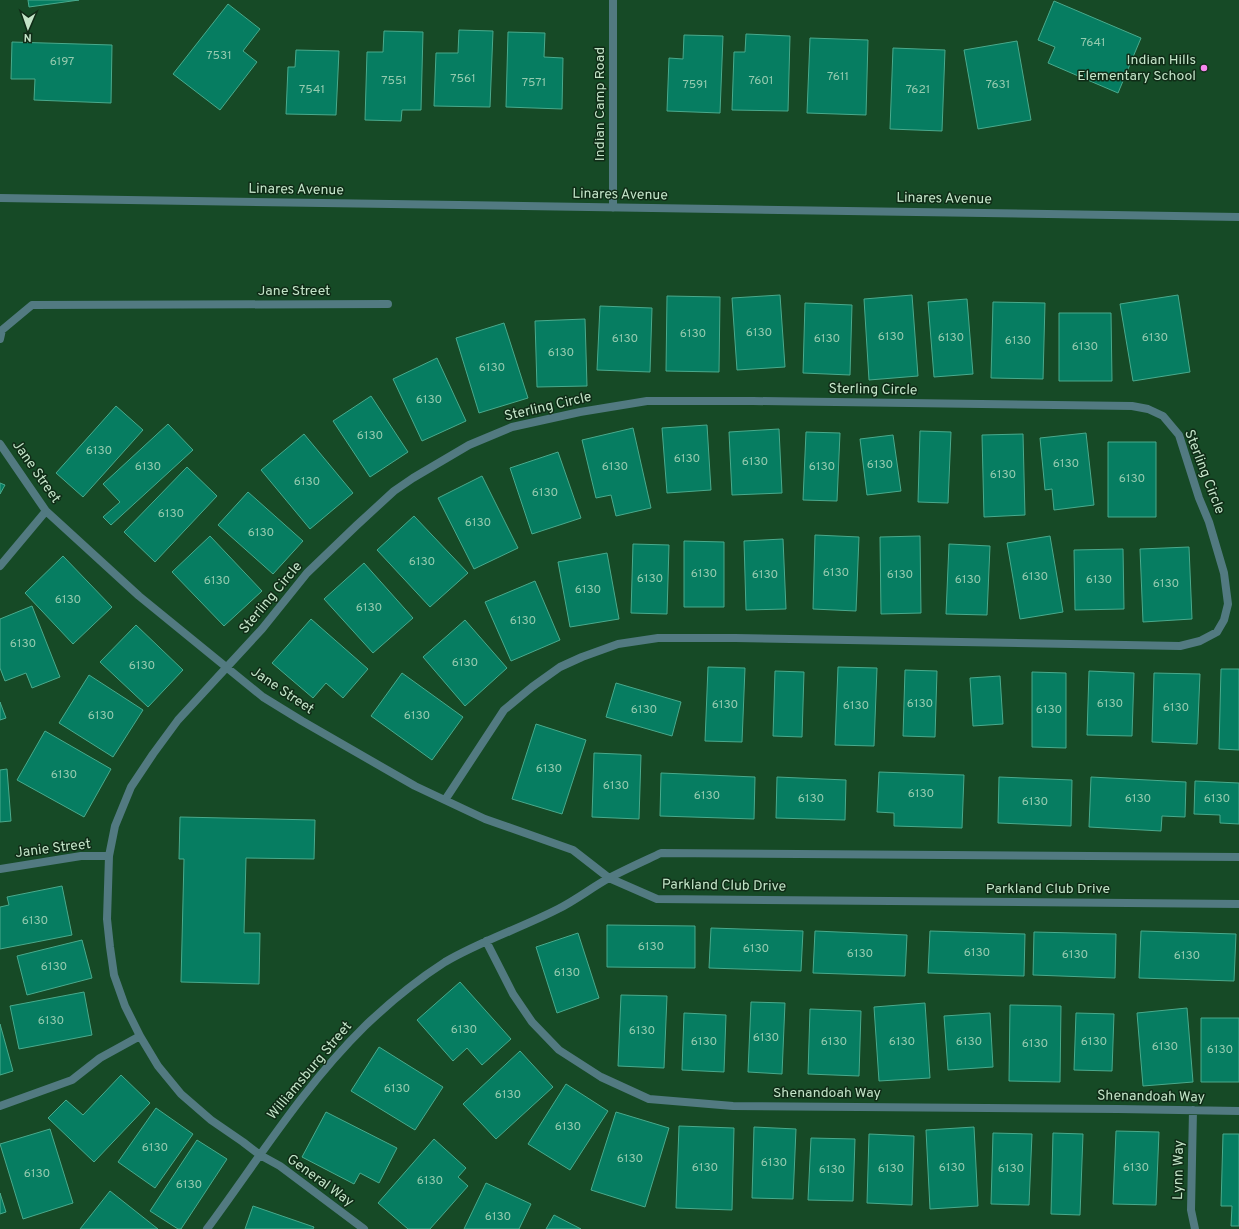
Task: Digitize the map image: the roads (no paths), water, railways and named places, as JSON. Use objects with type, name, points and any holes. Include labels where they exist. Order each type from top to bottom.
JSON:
[{"type":"street","name":"Indian Camp Road","points":[[613,0],[613,208]]},
{"type":"street","name":"Linares Avenue","points":[[0,198],[1239,217]]},
{"type":"street","name":"Jane Street","points":[[0,339],[2,330],[32,305],[388,304]]},
{"type":"street","name":"Sterling Circle","points":[[109,856],[115,826],[131,787],[153,754],[178,720],[262,629],[307,573],[357,525],[394,492],[413,478],[469,446],[512,427],[580,412],[647,401],[753,401],[1132,406],[1148,409],[1163,416],[1179,435],[1209,522],[1224,572],[1228,604],[1224,620],[1217,632],[1200,641],[1180,646],[665,638],[618,644],[560,667],[504,710],[445,800]]},
{"type":"street","name":"Jane Street","points":[[0,444],[46,511],[139,596],[263,697],[302,722],[415,786],[485,819],[573,850],[609,878]]},
{"type":"street","points":[[0,566],[46,511]]},
{"type":"street","points":[[609,878],[661,853],[1239,857]]},
{"type":"street","name":"Janie Street","points":[[0,869],[81,856],[109,856]]},
{"type":"street","name":"General Way","points":[[109,856],[107,919],[114,975],[125,1006],[140,1036],[158,1066],[181,1094],[211,1120],[260,1155],[280,1166],[364,1229]]},
{"type":"street","name":"Parkland Club Drive","points":[[609,878],[657,899],[1239,904]]},
{"type":"street","name":"Williamsburg Street","points":[[207,1229],[274,1134],[335,1057],[366,1026],[411,986],[446,962],[486,941],[538,919],[575,901],[609,878]]},
{"type":"street","name":"Shenandoah Way","points":[[486,941],[513,994],[532,1022],[559,1050],[601,1077],[649,1099],[733,1106],[1193,1110],[1239,1112]]},
{"type":"street","points":[[0,1106],[72,1080],[100,1058],[140,1036]]},
{"type":"street","name":"Lynn Way","points":[[1193,1110],[1191,1210],[1195,1229]]},
{"type":"place","name":"Indian Hills Elementary School","points":[[1204,68]]}]
